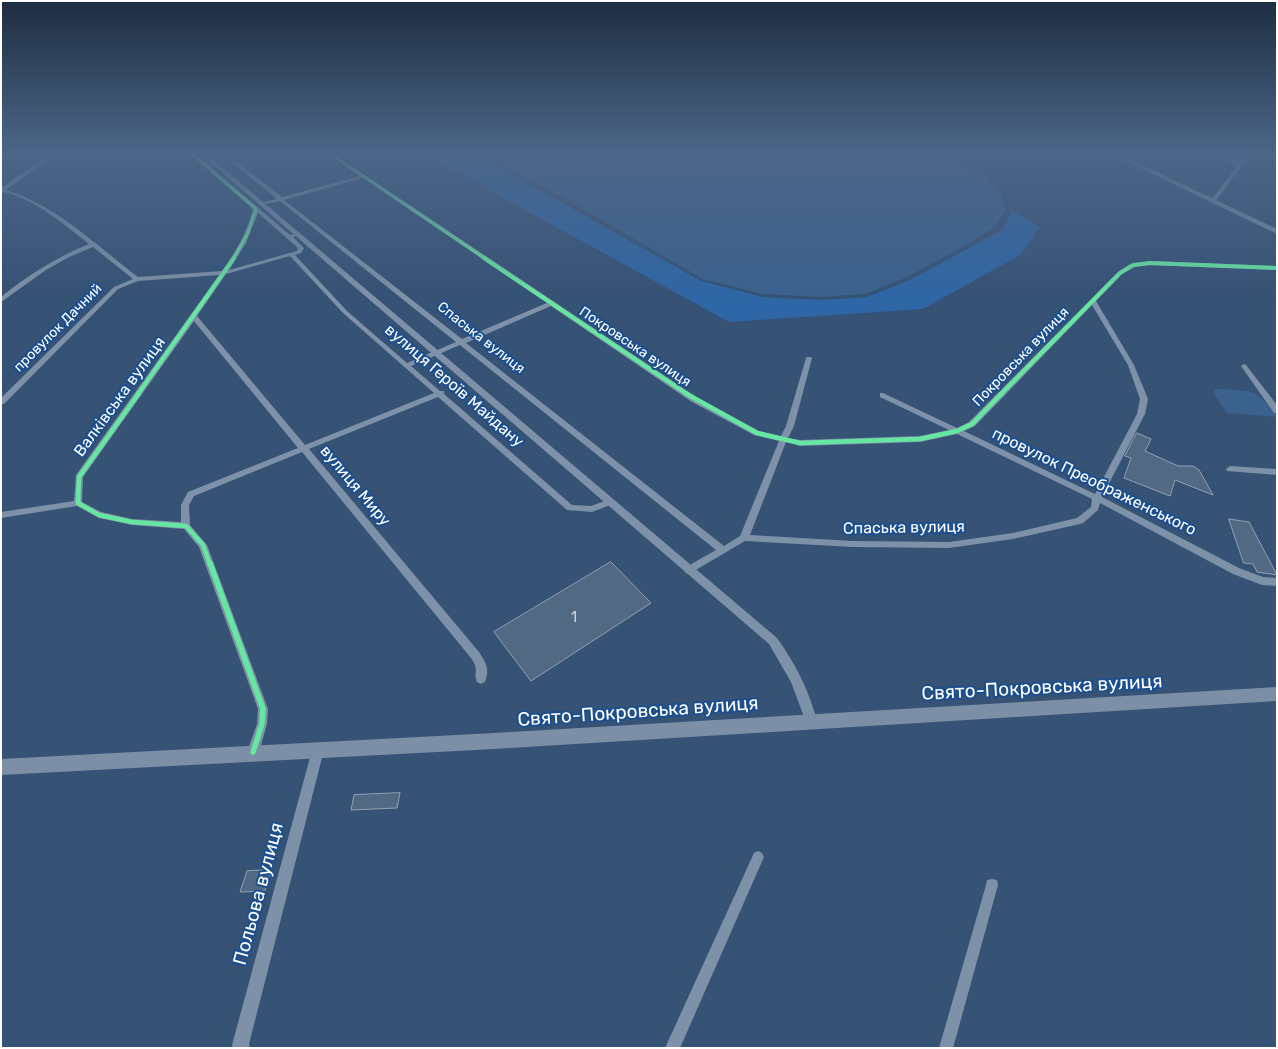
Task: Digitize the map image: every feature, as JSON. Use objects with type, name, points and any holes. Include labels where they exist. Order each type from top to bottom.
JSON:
[{"type":"main road","points":[[1214,200],[1277,232]]},
{"type":"main road","name":"Свято-Покровська вулиця","points":[[1,767],[253,752],[494,741],[1277,694]]},
{"type":"street","points":[[28,200],[44,208],[137,279],[224,273],[299,252],[301,248],[293,236]]},
{"type":"street","points":[[252,200],[434,352],[773,641],[784,656],[808,707],[811,721]]},
{"type":"street","points":[[259,206],[279,200]]},
{"type":"street","name":"Спаська вулиця","points":[[283,200],[723,550]]},
{"type":"street","name":"Покровська вулиця","points":[[397,200],[695,400],[757,433],[800,443],[920,438],[957,431],[972,424],[1094,298],[1120,273],[1133,265],[1150,263],[1277,268]]},
{"type":"street","name":"Валківська вулиця","points":[[78,503],[79,477],[194,317],[242,246],[259,206]]},
{"type":"street","points":[[1,300],[23,282],[62,258],[92,245]]},
{"type":"street","name":"вулиця Героїв Майдану","points":[[291,254],[345,312],[570,508],[592,509],[610,502]]},
{"type":"street","name":"провулок Дачний","points":[[1,402],[116,288],[137,279]]},
{"type":"street","name":"Спаська вулиця","points":[[744,538],[852,544],[949,545],[1013,536],[1080,521],[1095,508],[1097,498],[1141,414],[1144,399],[1131,365],[1094,298]]},
{"type":"street","points":[[408,365],[461,340],[550,304]]},
{"type":"street","name":"вулиця Миру","points":[[194,317],[482,664],[481,679]]},
{"type":"street","points":[[689,570],[744,538],[777,452],[790,426],[809,358]]},
{"type":"street","points":[[1244,366],[1277,410]]},
{"type":"street","points":[[253,752],[262,724],[263,709],[258,690],[202,545],[186,526],[186,505],[191,494],[441,394]]},
{"type":"street","name":"провулок Преображенського","points":[[884,395],[1097,498],[1236,571],[1262,581],[1277,582]]},
{"type":"street","points":[[1230,469],[1277,472]]},
{"type":"street","points":[[1,515],[78,503],[98,515],[132,522],[186,526]]},
{"type":"street","name":"Польова вулиця","points":[[240,1047],[318,750]]},
{"type":"street","points":[[672,1048],[758,857]]},
{"type":"street","points":[[946,1048],[992,885]]},
{"type":"shaded area","points":[[507,200],[557,200],[701,281],[763,297],[820,300],[867,297],[910,280],[1002,230],[1012,211],[1040,227],[1020,255],[923,309],[729,322]]},
{"type":"shaded area","points":[[567,200],[1003,200],[1006,210],[995,227],[961,248],[905,278],[865,294],[820,297],[763,294],[703,279]]},
{"type":"shaded area","points":[[1214,390],[1253,393],[1264,401],[1277,417],[1227,413],[1214,394]]},
{"type":"building","points":[[1137,433],[1151,439],[1145,451],[1178,466],[1193,466],[1199,470],[1213,495],[1175,480],[1170,496],[1124,478],[1131,458],[1125,456]]},
{"type":"building","points":[[1229,519],[1249,522],[1277,575],[1257,572],[1253,564],[1244,563]]},
{"type":"building","points":[[611,562],[651,603],[531,681],[494,632]]},
{"type":"building","points":[[400,793],[397,808],[351,810],[354,795]]},
{"type":"building","points":[[271,870],[265,891],[240,892],[247,871]]},
{"type":"cycle path","points":[[246,200],[256,209],[243,243],[79,477],[78,503],[99,515],[132,522],[186,526],[203,545],[263,709],[262,724],[253,752]]},
{"type":"cycle path","points":[[399,200],[695,400],[757,433],[800,443],[920,439],[957,431],[972,424],[1120,273],[1133,265],[1150,263],[1277,268]]}]
